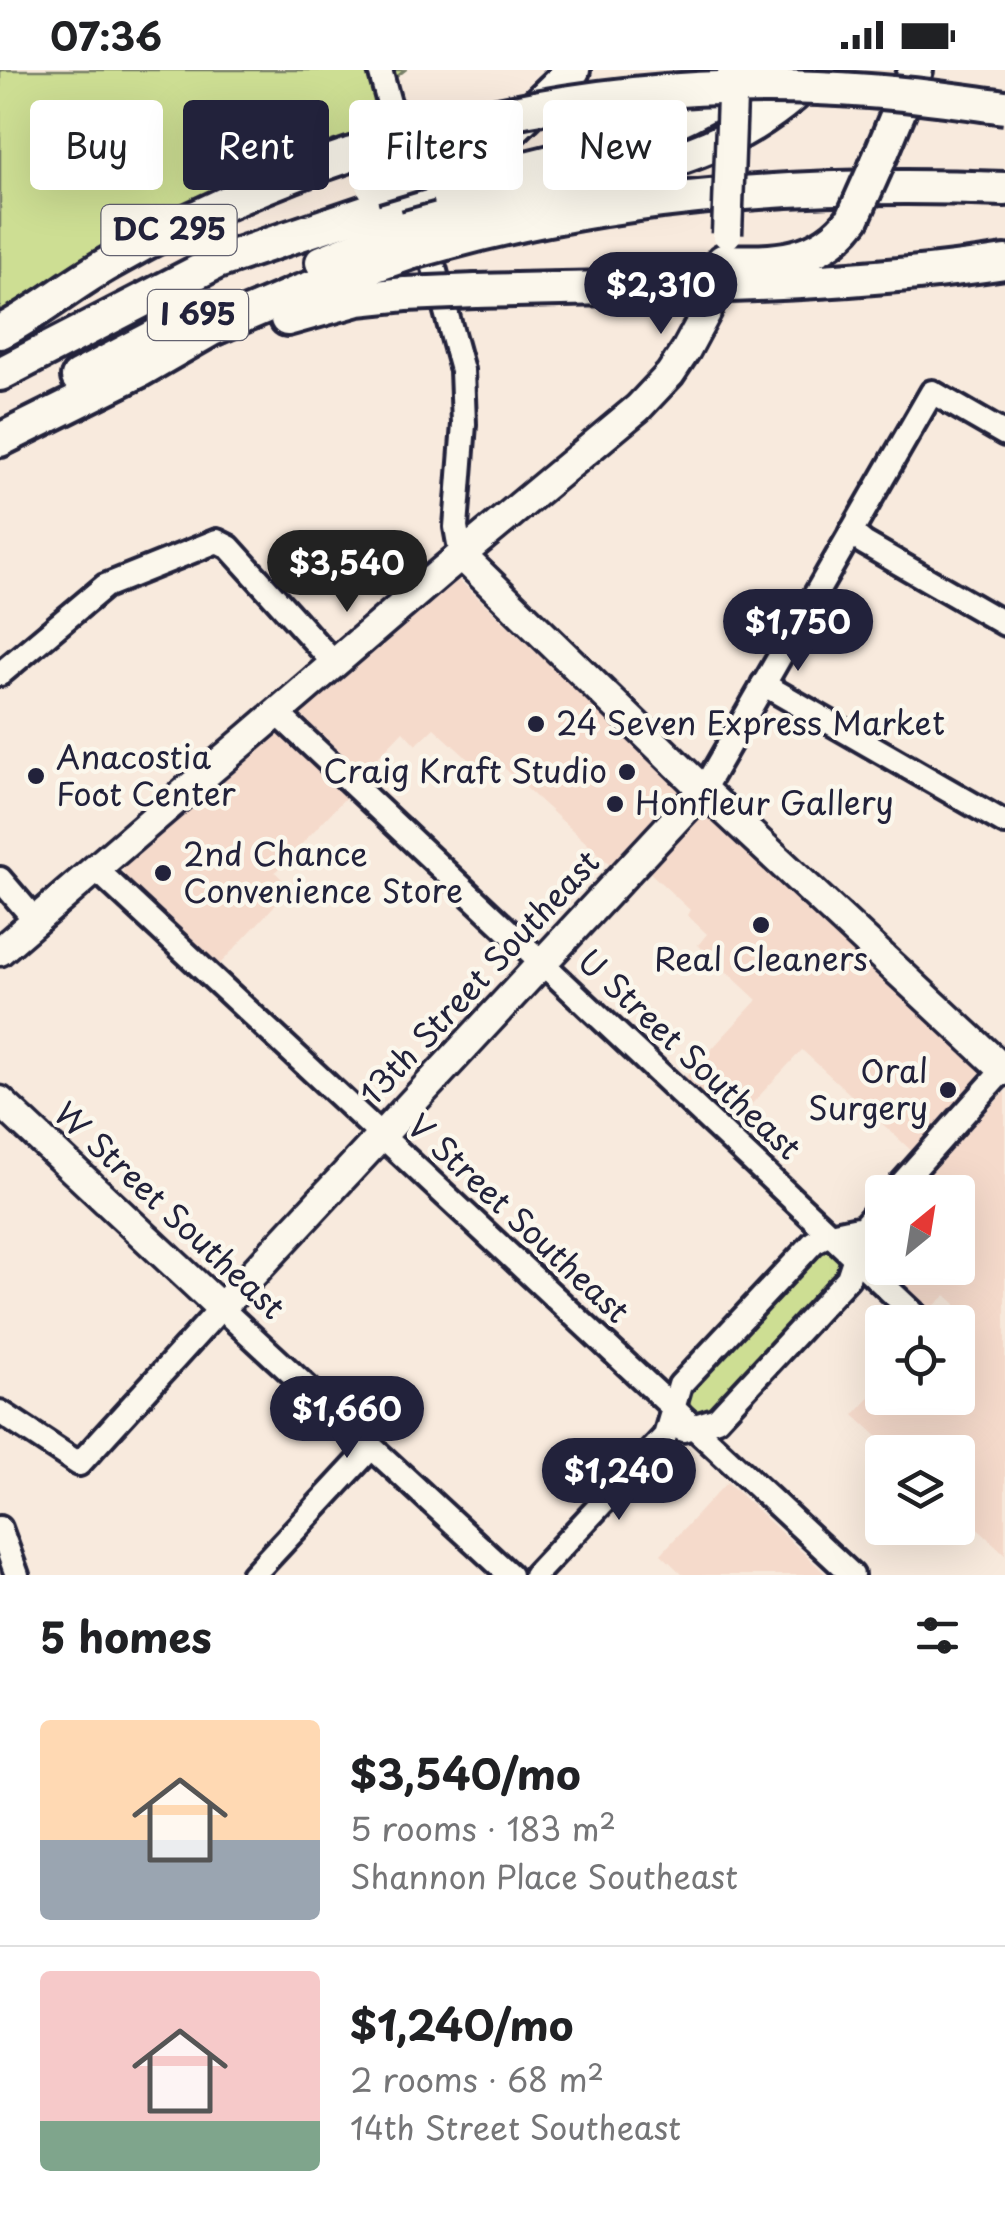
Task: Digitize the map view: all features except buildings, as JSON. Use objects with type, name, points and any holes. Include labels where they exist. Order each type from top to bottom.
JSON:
[{"type":"highway","points":[[440,204],[480,152],[573,70]]},
{"type":"highway","points":[[0,440],[141,370],[212,328],[299,292],[397,217],[654,130],[707,105],[755,70]]},
{"type":"highway","points":[[397,217],[440,204],[677,161],[742,133],[770,114],[819,70]]},
{"type":"highway","points":[[141,370],[323,307],[406,294],[476,291],[722,260],[776,262],[804,256],[831,242],[853,218],[916,70]]},
{"type":"highway","name":"DC 295","points":[[0,332],[111,262],[188,220],[269,184],[352,154],[506,112],[665,90],[812,88],[884,92],[1005,107]]},
{"type":"highway","points":[[440,204],[578,214],[704,196],[840,188],[1005,189]]},
{"type":"highway","name":"I 695","points":[[0,374],[217,262],[397,217]]},
{"type":"highway","name":"I 695","points":[[0,420],[222,303],[397,217]]},
{"type":"highway","points":[[722,260],[876,278],[1005,262]]},
{"type":"main road","points":[[0,952],[334,663],[621,423],[670,374],[699,328],[722,260],[733,70]]},
{"type":"main road","points":[[461,555],[704,790],[1005,1069]]},
{"type":"main road","name":"13th Street Southeast","points":[[222,1308],[704,790]]},
{"type":"main road","name":"W Street Southeast","points":[[0,1101],[222,1308]]},
{"type":"street","points":[[380,70],[462,370],[464,424],[456,518],[461,555]]},
{"type":"street","name":"13th Street Southeast","points":[[704,790],[932,392],[1005,434]]},
{"type":"street","points":[[851,532],[1005,624]]},
{"type":"street","points":[[0,674],[105,586],[217,541],[229,546],[334,663]]},
{"type":"street","points":[[762,684],[1005,824]]},
{"type":"street","name":"U Street Southeast","points":[[277,713],[905,1305]]},
{"type":"street","name":"V Street Southeast","points":[[96,870],[852,1575]]},
{"type":"street","points":[[0,880],[36,921]]},
{"type":"street","points":[[909,1175],[1005,1069]]},
{"type":"street","points":[[665,1436],[717,1419],[848,1278],[865,1225]]},
{"type":"street","points":[[535,1575],[665,1436],[680,1385],[814,1242],[863,1227]]},
{"type":"street","name":"13th Street Southeast","points":[[0,1412],[79,1464],[222,1308]]},
{"type":"street","name":"W Street Southeast","points":[[222,1308],[510,1575]]},
{"type":"street","points":[[253,1575],[371,1448]]},
{"type":"street","points":[[0,1528],[17,1575]]},
{"type":"shaded area","points":[[459,580],[680,786],[681,795],[614,868],[491,756],[478,768],[434,728],[416,745],[403,731],[360,776],[301,721],[307,705],[451,581]]},
{"type":"shaded area","points":[[279,734],[347,796],[275,872],[291,888],[218,966],[124,877],[122,866],[273,735]]},
{"type":"shaded area","points":[[702,811],[984,1071],[985,1075],[914,1153],[802,1050],[733,1124],[684,1079],[757,1000],[698,945],[707,934],[687,915],[690,910],[645,868]]},
{"type":"shaded area","points":[[1005,1092],[1005,1554],[975,1527],[975,1435],[876,1435],[854,1415],[865,1403],[865,1415],[975,1415],[975,1305],[955,1305],[946,1295],[935,1305],[927,1305],[905,1285],[975,1285],[975,1175],[924,1175]]},
{"type":"shaded area","points":[[727,1482],[827,1575],[683,1575],[661,1554]]},
{"type":"green space","points":[[0,70],[405,70],[386,85],[376,100],[349,100],[349,139],[329,151],[329,100],[183,100],[183,190],[252,190],[0,318]]},
{"type":"green space","points":[[824,1249],[840,1258],[840,1270],[711,1411],[702,1413],[692,1408],[687,1398],[691,1385],[815,1253]]},
{"type":"place","name":"24 Seven Express Market","points":[[536,724]]},
{"type":"place","name":"Craig Kraft Studio","points":[[627,772]]},
{"type":"place","name":"Anacostia Foot Center","points":[[36,776]]},
{"type":"place","name":"Honfleur Gallery","points":[[615,804]]},
{"type":"place","name":"2nd Chance Convenience Store","points":[[163,873]]},
{"type":"place","name":"Real Cleaners","points":[[761,925]]},
{"type":"place","name":"Oral Surgery","points":[[948,1090]]}]
